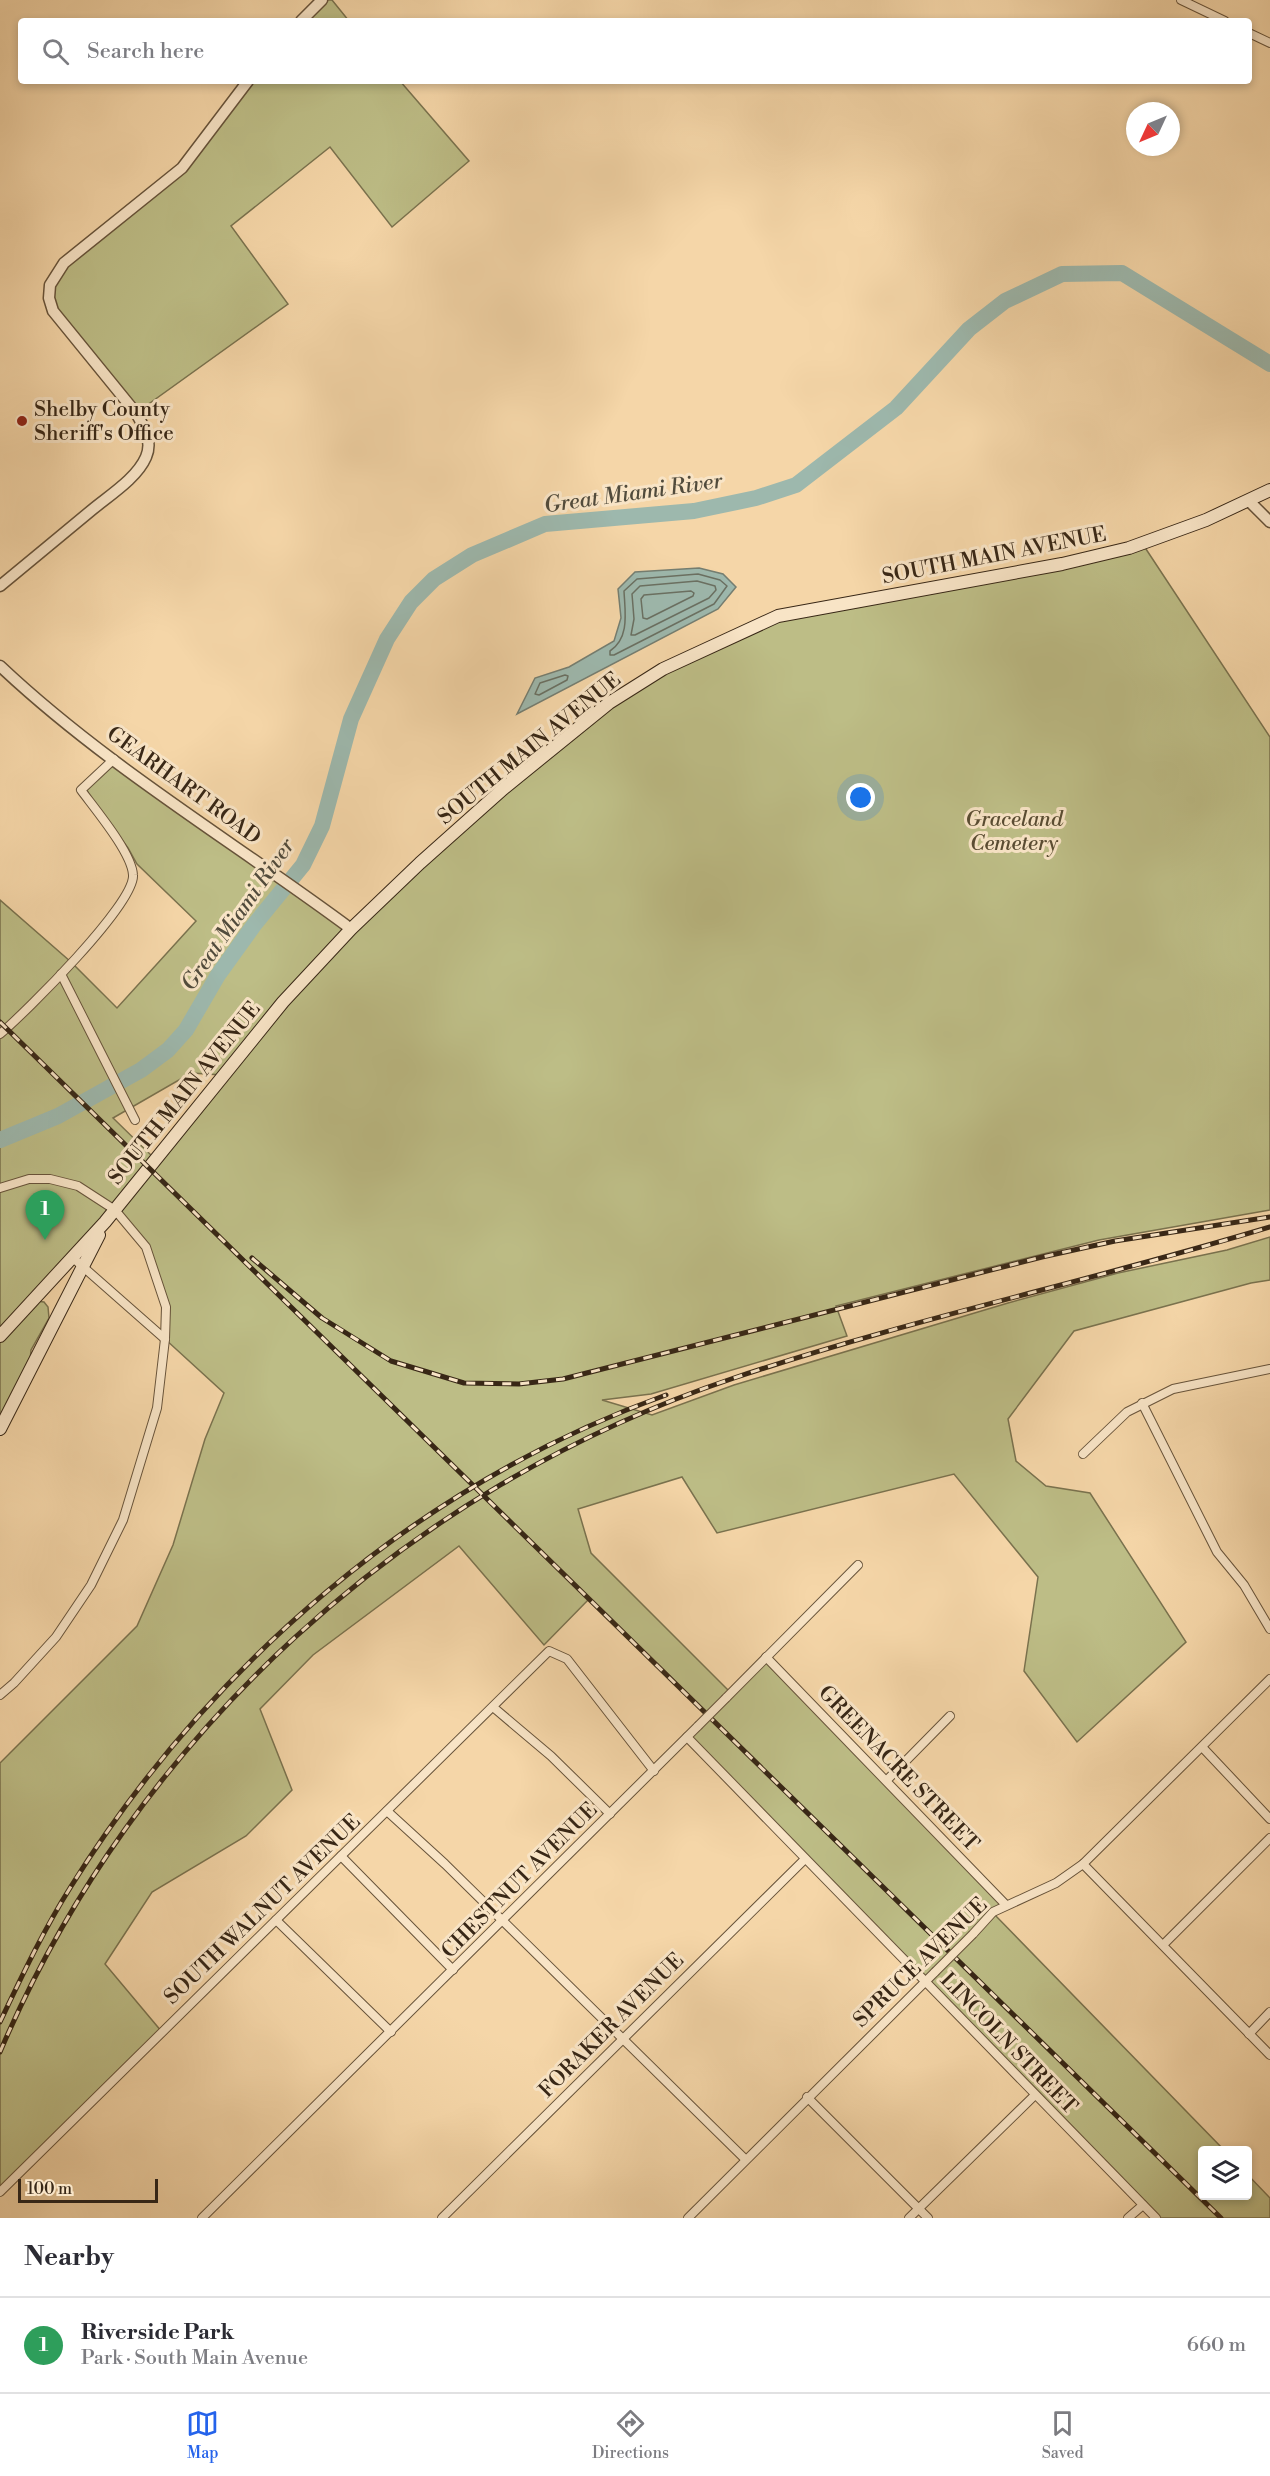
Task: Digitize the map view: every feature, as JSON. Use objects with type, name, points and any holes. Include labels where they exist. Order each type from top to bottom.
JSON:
[{"type":"main road","name":"SOUTH MAIN AVENUE","points":[[0,1335],[105,1222],[283,1002],[351,929],[420,863],[541,758],[609,703],[663,669],[778,616],[1062,564],[1129,548],[1206,520],[1270,490]]},
{"type":"main road","points":[[0,1429],[105,1222]]},
{"type":"street","points":[[304,18],[322,0]]},
{"type":"street","points":[[1181,0],[1219,18]]},
{"type":"street","points":[[1252,34],[1270,43]]},
{"type":"street","points":[[0,586],[117,489],[138,469],[146,457],[148,447],[147,432],[136,414],[53,311],[49,298],[50,285],[64,263],[182,168],[246,84]]},
{"type":"street","points":[[1249,501],[1270,522]]},
{"type":"street","name":"GEARHART ROAD","points":[[0,666],[29,693],[114,759],[351,929]]},
{"type":"street","points":[[0,1034],[61,974],[117,909],[131,889],[134,876],[129,858],[81,790],[114,759]]},
{"type":"street","points":[[61,974],[135,1120]]},
{"type":"street","points":[[0,1188],[29,1179],[50,1179],[78,1186],[115,1210],[147,1246],[166,1308],[157,1408],[123,1520],[91,1585],[56,1637],[0,1695]]},
{"type":"street","points":[[73,1258],[165,1339]]},
{"type":"street","points":[[1083,1454],[1126,1412],[1142,1403],[1173,1389],[1270,1369]]},
{"type":"street","points":[[1142,1403],[1217,1551],[1244,1585],[1270,1629]]},
{"type":"street","name":"CHESTNUT AVENUE","points":[[202,2218],[654,1771],[858,1565]]},
{"type":"street","name":"SOUTH WALNUT AVENUE","points":[[0,2192],[549,1651],[567,1659],[654,1771]]},
{"type":"street","name":"GREENACRE STREET","points":[[765,1657],[1006,1905]]},
{"type":"street","name":"SPRUCE AVENUE","points":[[688,2218],[993,1912],[1056,1883],[1083,1864],[1203,1748],[1270,1679]]},
{"type":"street","points":[[493,1707],[551,1756],[610,1814]]},
{"type":"street","points":[[887,1780],[950,1716]]},
{"type":"street","name":"LINCOLN STREET","points":[[687,1737],[924,1983],[1156,2218]]},
{"type":"street","points":[[1203,1748],[1270,1819]]},
{"type":"street","points":[[387,1811],[445,1864],[501,1922],[745,2159]]},
{"type":"street","points":[[1163,1945],[1270,1838]]},
{"type":"street","points":[[341,1856],[453,1970]]},
{"type":"street","name":"FORAKER AVENUE","points":[[442,2218],[805,1858]]},
{"type":"street","points":[[1083,1864],[1270,2055]]},
{"type":"street","points":[[276,1920],[391,2032]]},
{"type":"street","points":[[1249,2034],[1270,2012]]},
{"type":"street","points":[[909,2218],[1035,2095]]},
{"type":"street","points":[[807,2097],[928,2218]]},
{"type":"street","points":[[1128,2218],[1143,2205]]},
{"type":"green space","points":[[322,0],[332,0],[347,18],[304,18]]},
{"type":"green space","points":[[246,84],[403,84],[469,161],[392,227],[330,147],[231,226],[288,304],[136,413],[61,323],[50,285],[55,275],[182,168]]},
{"type":"green space","name":"Graceland Cemetery","points":[[1142,543],[1270,737],[1270,1210],[1099,1240],[836,1306],[847,1336],[651,1394],[602,1400],[652,1415],[734,1385],[1008,1303],[1118,1273],[1227,1250],[1270,1237],[1270,1280],[1251,1283],[1074,1331],[1008,1419],[1016,1461],[1046,1486],[1090,1493],[1186,1642],[1077,1742],[1024,1671],[1038,1577],[954,1474],[717,1533],[682,1477],[578,1509],[591,1553],[731,1693],[766,1657],[1006,1905],[993,1913],[1220,2146],[1198,2146],[1198,2200],[1252,2200],[1252,2179],[1270,2198],[1270,2218],[1156,2218],[687,1737],[708,1716],[589,1599],[544,1645],[459,1546],[313,1655],[260,1709],[292,1790],[246,1836],[152,1892],[105,1964],[162,2032],[0,2192],[0,1763],[137,1626],[173,1545],[205,1439],[224,1393],[165,1339],[166,1307],[146,1247],[115,1210],[35,1301],[44,1302],[48,1307],[49,1318],[31,1350],[29,1373],[0,1417],[0,900],[71,962],[117,1008],[196,921],[137,864],[128,848],[90,797],[86,788],[114,759],[351,928],[609,703],[778,616]],"holes":[[[191,1073],[222,1075],[155,1159],[113,1118]]]},
{"type":"water","points":[[699,568],[723,574],[736,587],[718,609],[517,714],[535,678],[569,667],[614,641],[621,618],[618,589],[635,572]]},
{"type":"waterway","name":"Great Miami River","points":[[0,1140],[58,1116],[141,1070],[168,1050],[186,1030],[218,975],[254,925],[303,865],[322,826],[351,719],[387,639],[411,602],[434,579],[472,555],[545,524],[694,511],[756,498],[796,485],[896,408],[969,329],[1005,301],[1062,274],[1122,273],[1270,364]]},
{"type":"railway","points":[[0,1022],[1221,2218]]},
{"type":"railway","points":[[252,1258],[322,1318],[391,1361],[464,1383],[519,1384],[563,1379],[1042,1257],[1115,1241],[1270,1217]]},
{"type":"railway","points":[[0,2052],[57,1936],[126,1828],[206,1728],[295,1637],[394,1556],[501,1485],[614,1425],[734,1378],[867,1337],[1270,1227]]},
{"type":"railway","points":[[0,2022],[60,1904],[125,1807],[186,1730],[254,1658],[327,1592],[405,1532],[488,1478],[575,1433],[666,1395]]},
{"type":"place","name":"Shelby County Sheriff's Office","points":[[22,421]]},
{"type":"place","name":"Riverside Park","points":[[45,1240]]}]
